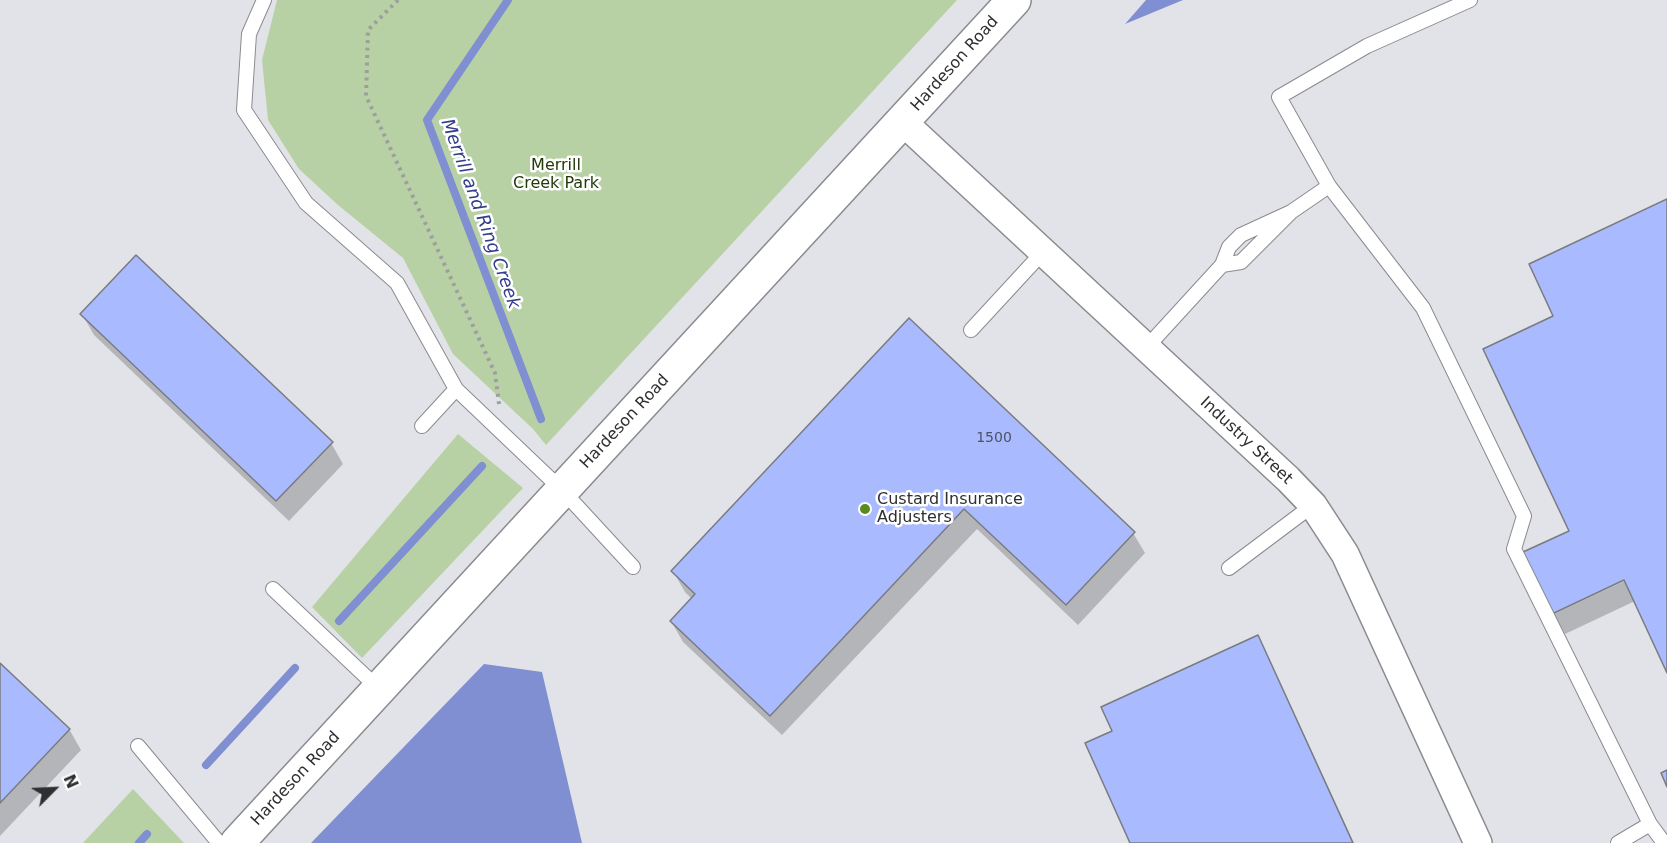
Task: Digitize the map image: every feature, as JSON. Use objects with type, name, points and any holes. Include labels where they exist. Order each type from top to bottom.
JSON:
[{"type":"street","name":"Hardeson Road","points":[[237,843],[1014,0]]},
{"type":"street","name":"Industry Street","points":[[903,122],[1288,479],[1313,505],[1344,554],[1478,843]]},
{"type":"lane","points":[[264,0],[249,34],[244,110],[306,203],[397,283],[456,389],[562,490],[633,567]]},
{"type":"lane","points":[[1470,0],[1367,46],[1279,97],[1329,186],[1423,308],[1524,516],[1514,549],[1650,824],[1664,843]]},
{"type":"lane","points":[[1146,348],[1222,265],[1229,247],[1241,235],[1291,212],[1329,186]]},
{"type":"lane","points":[[1222,265],[1241,262],[1291,212]]},
{"type":"lane","points":[[971,330],[1043,252]]},
{"type":"lane","points":[[422,426],[456,389]]},
{"type":"lane","points":[[1229,568],[1313,505]]},
{"type":"lane","points":[[273,589],[379,689]]},
{"type":"lane","points":[[138,746],[219,843]]},
{"type":"lane","points":[[1618,843],[1650,824]]},
{"type":"path","points":[[398,0],[368,30],[366,96],[495,373],[503,434]]},
{"type":"green space","name":"Merrill Creek Park","points":[[277,0],[957,0],[546,445],[533,429],[453,354],[403,258],[338,205],[299,169],[268,120],[262,60]]},
{"type":"green space","points":[[458,434],[523,488],[362,658],[312,607]]},
{"type":"green space","points":[[133,789],[184,843],[83,843]]},
{"type":"water","points":[[1146,0],[1183,0],[1125,24]]},
{"type":"water","points":[[484,664],[542,672],[582,843],[311,843]]},
{"type":"building","points":[[1667,199],[1667,673],[1624,580],[1552,614],[1523,552],[1569,531],[1483,349],[1553,316],[1529,264]]},
{"type":"building","points":[[136,255],[333,442],[276,501],[80,314]]},
{"type":"building","points":[[909,318],[1135,532],[1066,605],[964,509],[770,716],[670,621],[695,594],[671,571]]},
{"type":"building","points":[[1258,635],[1353,843],[1130,843],[1085,743],[1112,731],[1101,707]]},
{"type":"building","points":[[0,663],[70,729],[0,803]]},
{"type":"building","points":[[1667,770],[1667,787],[1661,773]]},
{"type":"waterway","name":"Merrill and Ring Creek","points":[[508,0],[427,120],[541,419]]},
{"type":"waterway","name":"Merrill and Ring Creek","points":[[339,621],[482,466]]},
{"type":"waterway","name":"Merrill and Ring Creek","points":[[206,765],[295,668]]},
{"type":"waterway","name":"Merrill and Ring Creek","points":[[139,843],[147,834]]},
{"type":"place","name":"Custard Insurance Adjusters","points":[[865,509]]}]
